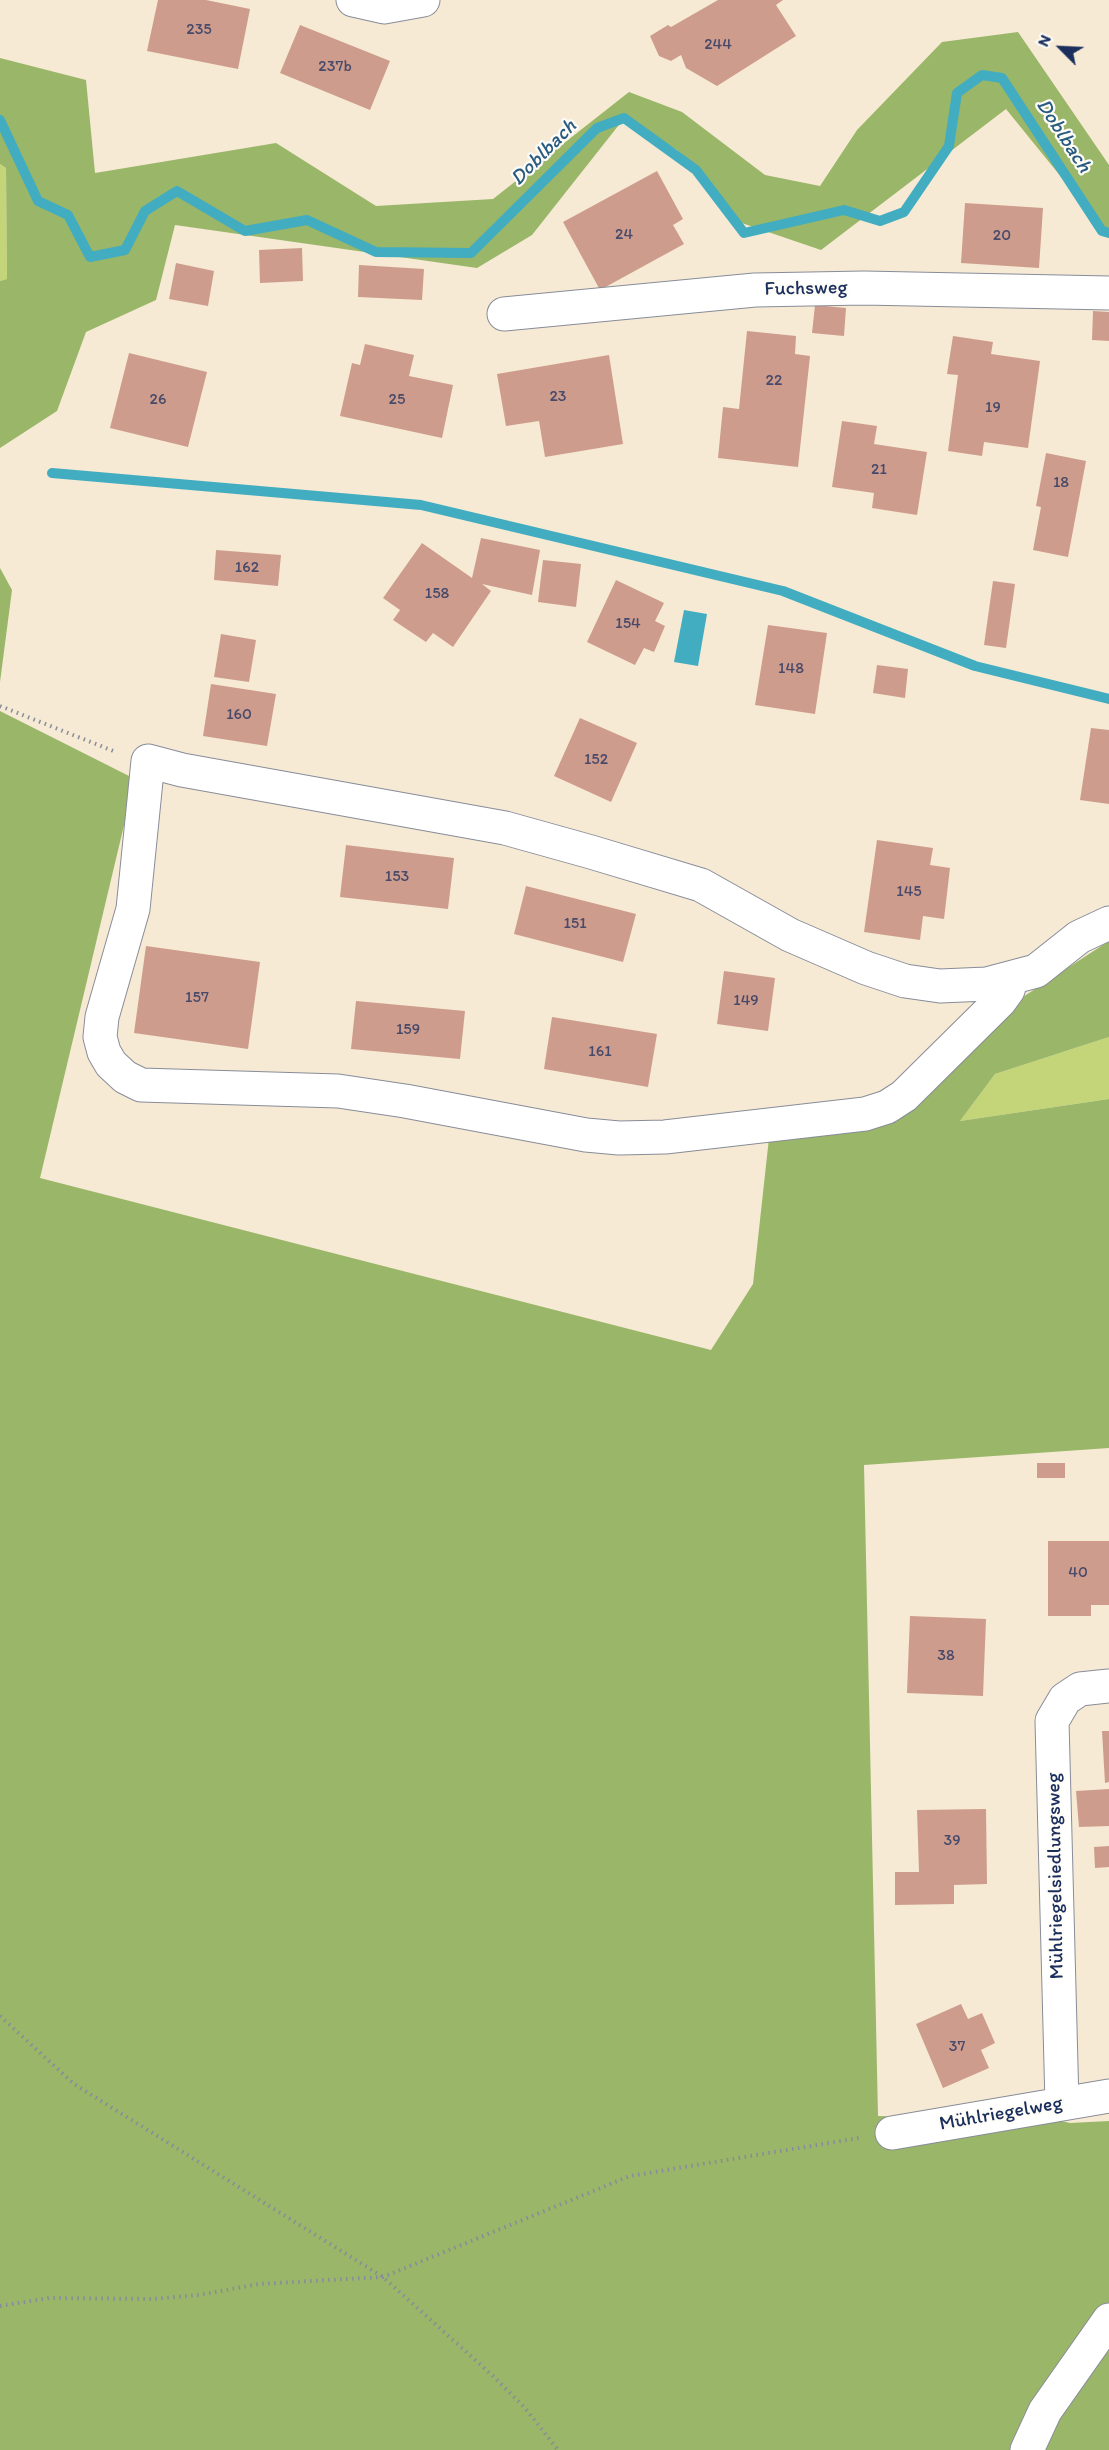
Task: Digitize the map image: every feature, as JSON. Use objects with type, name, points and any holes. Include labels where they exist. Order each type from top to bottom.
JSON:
[{"type":"street","points":[[352,0],[384,7],[423,0]]},
{"type":"street","name":"Fuchsweg","points":[[504,314],[755,290],[864,288],[1109,293]]},
{"type":"street","points":[[1012,978],[1008,990],[1000,1001],[904,1096],[887,1107],[865,1114],[717,1133],[665,1137],[619,1138],[546,1129],[485,1115],[338,1091],[141,1084],[125,1077],[111,1064],[104,1052],[100,1037],[102,1017],[133,909],[148,761],[182,770],[506,828],[591,852],[701,885],[790,935],[866,968],[905,981],[940,986],[987,984],[1012,978],[1036,971],[1079,937],[1109,923]]},
{"type":"street","name":"Mühlriegelsiedlungsweg","points":[[1062,2104],[1052,1721],[1065,1699],[1080,1689],[1109,1686]]},
{"type":"street","name":"Mühlriegelweg","points":[[892,2133],[1109,2096]]},
{"type":"street","points":[[1027,2450],[1045,2411],[1109,2320]]},
{"type":"path","points":[[0,706],[102,747],[148,761]]},
{"type":"path","points":[[0,2016],[74,2084],[383,2277],[501,2384],[525,2408],[558,2450]]},
{"type":"path","points":[[0,2306],[49,2298],[151,2300],[199,2295],[259,2284],[383,2277],[630,2176],[892,2133]]},
{"type":"green space","points":[[1018,32],[1109,165],[1109,236],[1006,109],[821,250],[727,218],[677,150],[622,121],[532,235],[477,268],[175,225],[156,300],[86,332],[57,411],[0,448],[0,281],[7,279],[6,168],[0,164],[0,58],[86,80],[95,173],[276,143],[376,206],[493,199],[629,92],[682,112],[765,175],[820,186],[857,130],[942,42]]},
{"type":"green space","points":[[0,164],[6,168],[7,279],[0,281]]},
{"type":"green space","points":[[0,568],[12,590],[0,682]]},
{"type":"green space","points":[[0,711],[135,779],[40,1178],[711,1350],[753,1284],[769,1138],[871,1121],[1009,1006],[1109,941],[1109,1037],[995,1074],[960,1121],[1109,1099],[1109,1448],[864,1465],[878,2116],[1057,2120],[1070,2123],[1109,2121],[1109,2450],[0,2450]]},
{"type":"green space","points":[[1109,1037],[1109,1099],[960,1121],[995,1074]]},
{"type":"water","points":[[684,610],[707,614],[698,666],[674,662]]},
{"type":"building","points":[[158,0],[206,0],[250,9],[238,69],[147,51]]},
{"type":"building","points":[[718,0],[783,0],[776,5],[796,36],[717,86],[686,68],[681,55],[671,61],[659,56],[650,36],[668,25],[671,27]]},
{"type":"building","points":[[300,25],[390,61],[370,110],[280,73]]},
{"type":"building","points":[[657,171],[683,219],[673,225],[684,244],[600,290],[563,222]]},
{"type":"building","points":[[965,203],[1043,208],[1039,268],[961,263]]},
{"type":"building","points":[[302,248],[303,281],[260,283],[259,250]]},
{"type":"building","points":[[176,263],[214,271],[208,306],[169,299]]},
{"type":"building","points":[[359,265],[424,269],[422,300],[358,297]]},
{"type":"building","points":[[815,305],[846,308],[844,336],[812,333]]},
{"type":"building","points":[[1093,311],[1109,312],[1109,341],[1092,340]]},
{"type":"building","points":[[747,331],[796,336],[795,354],[810,356],[798,467],[718,458],[723,407],[739,409]]},
{"type":"building","points":[[953,336],[993,342],[991,354],[1040,361],[1028,448],[984,442],[982,456],[948,451],[958,375],[947,374]]},
{"type":"building","points":[[365,344],[414,355],[409,376],[453,385],[442,438],[340,416],[352,363],[360,365]]},
{"type":"building","points":[[129,353],[207,372],[188,447],[110,428]]},
{"type":"building","points":[[609,355],[623,444],[545,457],[539,421],[506,426],[497,374]]},
{"type":"building","points":[[842,421],[877,426],[874,444],[927,452],[917,515],[872,508],[874,493],[832,487]]},
{"type":"building","points":[[1046,453],[1086,461],[1068,557],[1033,550],[1041,507],[1036,506]]},
{"type":"building","points":[[481,538],[540,550],[532,595],[482,584],[491,591],[453,647],[433,633],[426,642],[393,620],[400,610],[383,598],[422,543],[472,578]]},
{"type":"building","points":[[216,550],[281,555],[278,586],[214,580]]},
{"type":"building","points":[[543,560],[581,564],[576,607],[538,602]]},
{"type":"building","points":[[616,580],[664,603],[655,621],[665,626],[654,652],[644,648],[635,665],[587,642]]},
{"type":"building","points":[[993,581],[1015,584],[1006,648],[984,645]]},
{"type":"building","points":[[768,625],[827,633],[815,714],[755,705]]},
{"type":"building","points":[[221,634],[256,640],[249,682],[214,677]]},
{"type":"building","points":[[877,665],[908,669],[905,698],[873,693]]},
{"type":"building","points":[[211,684],[276,694],[267,746],[203,736]]},
{"type":"building","points":[[580,718],[637,743],[611,802],[554,776]]},
{"type":"building","points":[[1091,728],[1109,730],[1109,804],[1080,800]]},
{"type":"building","points":[[877,840],[933,848],[930,865],[950,868],[944,919],[923,916],[920,940],[864,932]]},
{"type":"building","points":[[346,845],[454,858],[448,909],[340,897]]},
{"type":"building","points":[[526,886],[636,914],[623,962],[514,934]]},
{"type":"building","points":[[146,946],[260,962],[248,1049],[134,1033]]},
{"type":"building","points":[[724,971],[775,978],[768,1031],[717,1024]]},
{"type":"building","points":[[356,1001],[465,1011],[460,1059],[351,1049]]},
{"type":"building","points":[[552,1017],[657,1034],[648,1087],[544,1069]]},
{"type":"building","points":[[1037,1463],[1065,1463],[1065,1478],[1037,1478]]},
{"type":"building","points":[[1048,1541],[1109,1541],[1109,1605],[1091,1605],[1091,1616],[1048,1616]]},
{"type":"building","points":[[910,1616],[986,1619],[983,1696],[907,1693]]},
{"type":"building","points":[[1102,1731],[1109,1731],[1109,1782],[1105,1783]]},
{"type":"building","points":[[1109,1789],[1109,1826],[1079,1827],[1076,1791]]},
{"type":"building","points":[[986,1809],[987,1884],[954,1885],[954,1904],[895,1905],[895,1872],[919,1872],[917,1810]]},
{"type":"building","points":[[1109,1846],[1109,1867],[1095,1868],[1094,1847]]},
{"type":"building","points":[[961,2004],[968,2019],[982,2013],[995,2043],[981,2050],[989,2068],[943,2088],[916,2024]]},
{"type":"waterway","name":"Doblbach","points":[[0,120],[38,201],[68,215],[90,257],[125,250],[145,211],[177,191],[245,231],[307,220],[376,252],[471,253],[597,128],[624,118],[696,170],[744,233],[844,210],[880,221],[904,212],[949,146],[957,93],[982,75],[1002,78],[1102,231],[1109,233]]},
{"type":"waterway","points":[[52,473],[421,505],[783,591],[975,666],[1109,699]]}]
